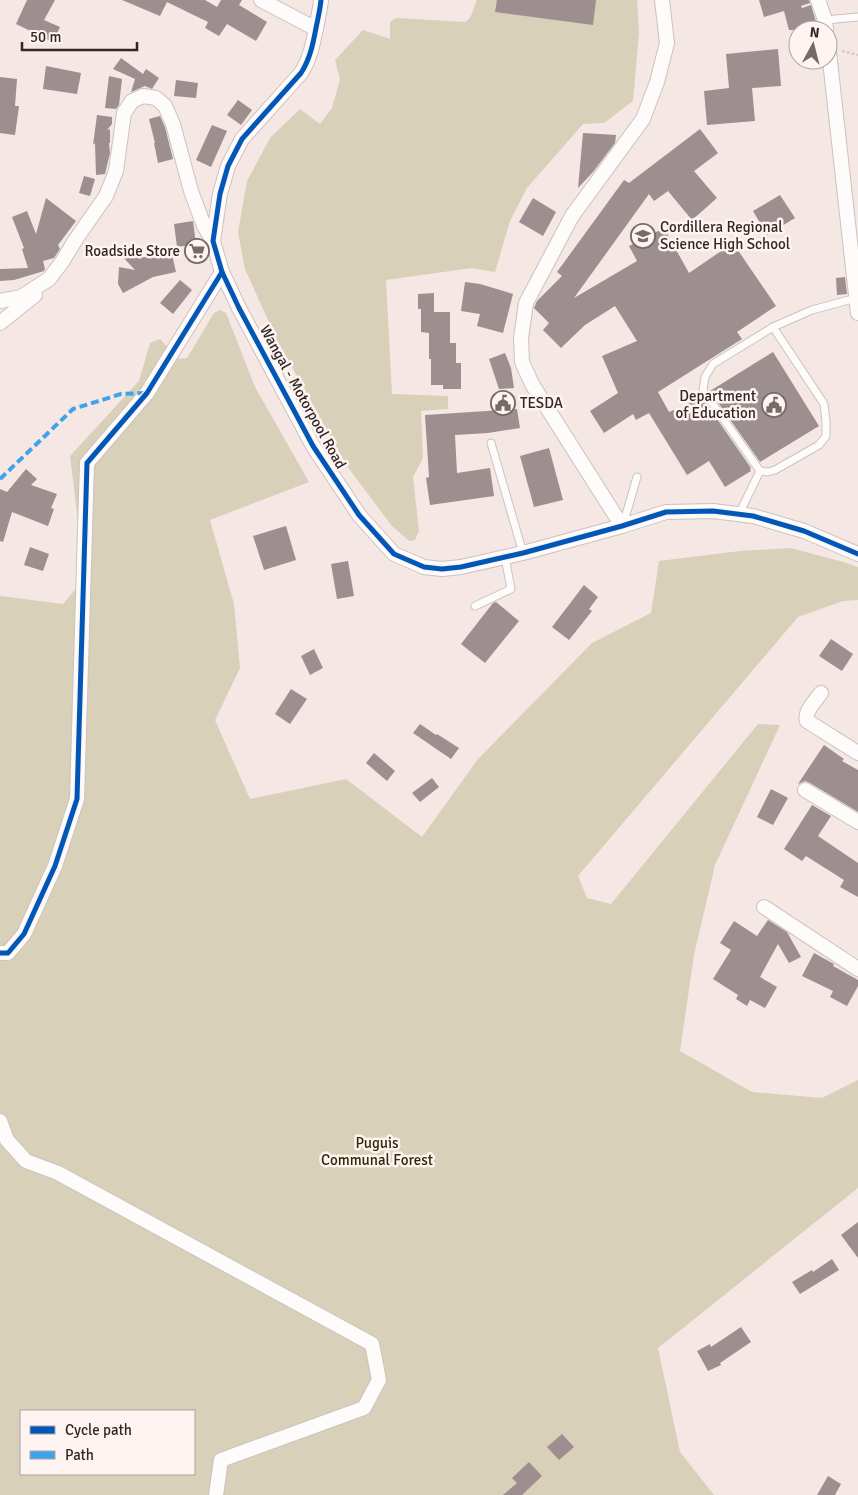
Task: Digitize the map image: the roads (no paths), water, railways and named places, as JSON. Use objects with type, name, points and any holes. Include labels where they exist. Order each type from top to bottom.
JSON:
[{"type":"street","points":[[261,0],[275,4],[316,29]]},
{"type":"street","name":"Wangal - Motorpool Road","points":[[321,0],[311,54],[302,73],[242,139],[228,166],[220,194],[213,241],[222,272],[238,308],[313,446],[359,515],[394,554],[424,567],[442,569],[461,567],[523,553],[666,512],[713,511],[753,516],[804,531],[858,554]]},
{"type":"street","points":[[622,526],[532,384],[522,362],[521,338],[526,303],[572,216],[643,118],[658,82],[667,43],[662,0]]},
{"type":"street","points":[[818,0],[824,20]]},
{"type":"street","points":[[831,70],[858,313]]},
{"type":"street","points":[[0,323],[39,292],[106,196],[116,171],[124,112],[132,101],[142,96],[156,98],[165,106],[191,191],[204,226],[213,241]]},
{"type":"street","points":[[0,953],[8,953],[24,934],[55,866],[77,799],[87,463],[147,392],[222,272]]},
{"type":"street","points":[[0,301],[21,297],[49,280]]},
{"type":"street","points":[[820,693],[806,714],[807,721],[858,753]]},
{"type":"street","points":[[805,790],[858,822]]},
{"type":"street","points":[[764,908],[858,969]]},
{"type":"street","points":[[0,1121],[7,1140],[26,1161],[58,1173],[372,1344],[380,1380],[364,1408],[221,1460],[216,1495]]},
{"type":"lane","points":[[838,22],[858,17]]},
{"type":"lane","points":[[773,326],[824,404],[826,436],[819,445],[775,470],[768,472],[760,471],[703,390],[705,377],[713,364],[773,326],[812,310],[856,298]]},
{"type":"lane","points":[[491,443],[523,553]]},
{"type":"lane","points":[[738,514],[760,471]]},
{"type":"lane","points":[[622,526],[637,477]]},
{"type":"lane","points":[[475,606],[511,589],[505,557]]},
{"type":"place","name":"Cordillera Regional Science High School","points":[[643,236]]},
{"type":"place","name":"Roadside Store","points":[[197,251]]},
{"type":"place","name":"TESDA","points":[[503,403]]},
{"type":"place","name":"Department of Education","points":[[774,405]]},
{"type":"park label","name":"Puguis Communal Forest","points":[[377,1152]]}]
